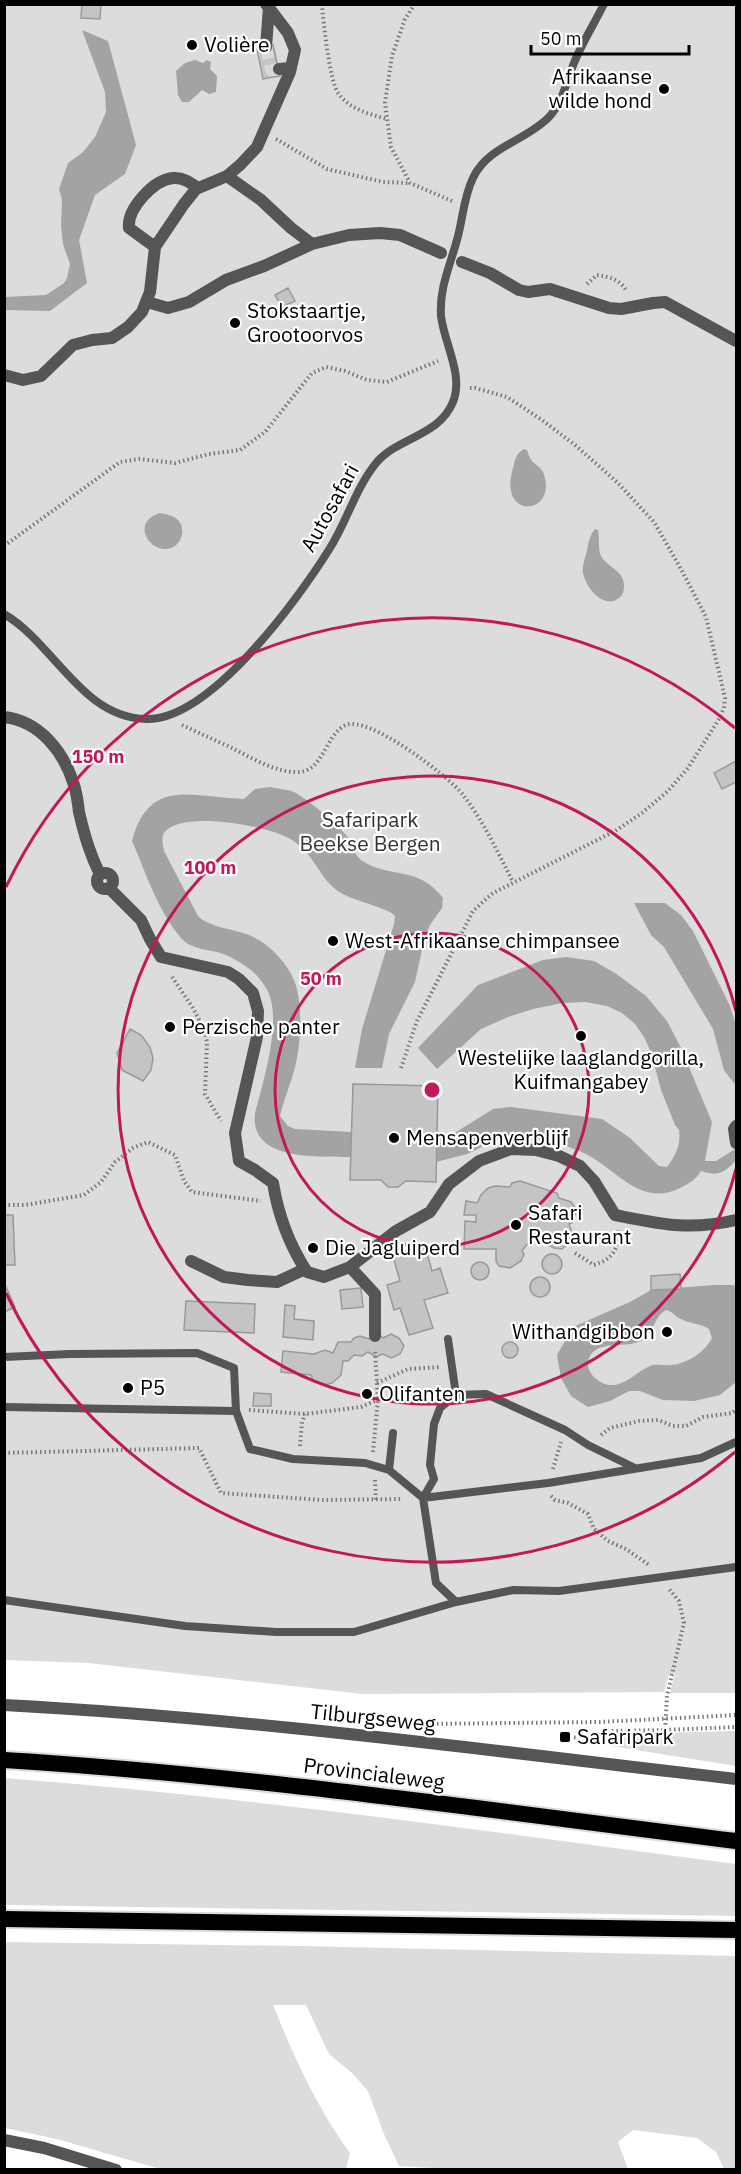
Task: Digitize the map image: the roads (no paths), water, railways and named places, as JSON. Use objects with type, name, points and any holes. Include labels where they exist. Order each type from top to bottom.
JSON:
[{"type":"highway","name":"Provincialeweg","points":[[4,1760],[302,1788],[736,1841]]},
{"type":"highway","points":[[4,1919],[736,1930]]},
{"type":"street","points":[[266,46],[268,6]]},
{"type":"street","points":[[4,375],[23,380],[42,376],[73,345],[112,338],[128,327],[142,312],[150,292],[155,247],[184,204],[198,188],[226,176],[240,165],[257,147],[264,131],[285,69],[295,50],[288,33],[268,6]]},
{"type":"street","points":[[226,176],[261,200],[312,244]]},
{"type":"street","points":[[155,247],[129,228],[128,219],[136,204],[163,180],[174,177],[186,180],[198,188]]},
{"type":"street","points":[[147,302],[168,308],[189,302],[226,280],[312,244],[349,235],[380,233],[399,235],[441,253]]},
{"type":"street","points":[[462,262],[490,273],[519,290],[528,292],[550,289],[609,308],[621,309],[664,302],[736,340]]},
{"type":"street","points":[[4,717],[33,727],[51,741],[57,750],[75,786],[85,836],[100,874],[97,878],[98,886],[106,890],[110,889],[141,920],[161,957],[228,972],[253,993],[258,1011],[257,1037],[239,1107],[235,1133],[239,1161],[273,1183],[276,1205],[307,1272],[324,1277],[350,1267],[403,1227],[430,1212],[449,1184],[479,1161],[511,1149],[536,1150],[559,1156],[580,1166],[594,1181],[615,1215],[682,1227],[711,1226],[736,1220]]},
{"type":"street","points":[[736,1126],[734,1129],[736,1143]]},
{"type":"street","points":[[191,1261],[225,1277],[267,1282],[277,1282],[305,1269]]},
{"type":"street","points":[[350,1267],[375,1294],[375,1336]]},
{"type":"street","name":"Tilburgseweg","points":[[4,1705],[78,1709],[341,1733],[736,1779]]},
{"type":"street","points":[[4,2140],[44,2148],[116,2169]]},
{"type":"lane","name":"Autosafari","points":[[4,614],[29,632],[96,700],[126,716],[145,720],[165,717],[211,691],[265,637],[331,547],[370,471],[389,451],[429,430],[442,420],[453,401],[456,377],[441,315],[441,290],[458,237],[473,176],[481,164],[496,151],[542,123],[557,108],[579,51],[604,4]]},
{"type":"lane","points":[[448,1339],[456,1395]]},
{"type":"lane","points":[[4,1357],[197,1353],[234,1368],[236,1411],[250,1449],[300,1459],[365,1462],[389,1470],[423,1498],[548,1483],[700,1458],[736,1442]]},
{"type":"lane","points":[[456,1602],[436,1583],[423,1498],[434,1479],[430,1465],[434,1424],[440,1408],[456,1395],[486,1394],[565,1430],[588,1446],[636,1468]]},
{"type":"lane","points":[[4,1407],[236,1411]]},
{"type":"lane","points":[[389,1470],[393,1433]]},
{"type":"lane","points":[[4,1600],[185,1626],[276,1632],[357,1632],[456,1602],[513,1590],[559,1591],[736,1567]]},
{"type":"tunnel","points":[[266,47],[271,70],[279,69]]},
{"type":"place","name":"Volière","points":[[192,45]]},
{"type":"place","name":"Afrikaanse wilde hond","points":[[664,89]]},
{"type":"place","name":"Stokstaartje, Grootoorvos","points":[[235,323]]},
{"type":"place","name":"West-Afrikaanse chimpansee","points":[[333,941]]},
{"type":"place","name":"Perzische panter","points":[[170,1027]]},
{"type":"place","name":"Westelijke laaglandgorilla, Kuifmangabey","points":[[581,1036]]},
{"type":"place","name":"Mensapenverblijf","points":[[394,1138]]},
{"type":"place","name":"Safari Restaurant","points":[[516,1225]]},
{"type":"place","name":"Die Jagluiperd","points":[[313,1248]]},
{"type":"place","name":"Withandgibbon","points":[[667,1332]]},
{"type":"place","name":"P5","points":[[128,1388]]},
{"type":"place","name":"Olifanten","points":[[367,1394]]},
{"type":"place","name":"Safaripark","points":[[565,1737]]},
{"type":"park label","name":"Safaripark Beekse Bergen","points":[[370,832]]}]
